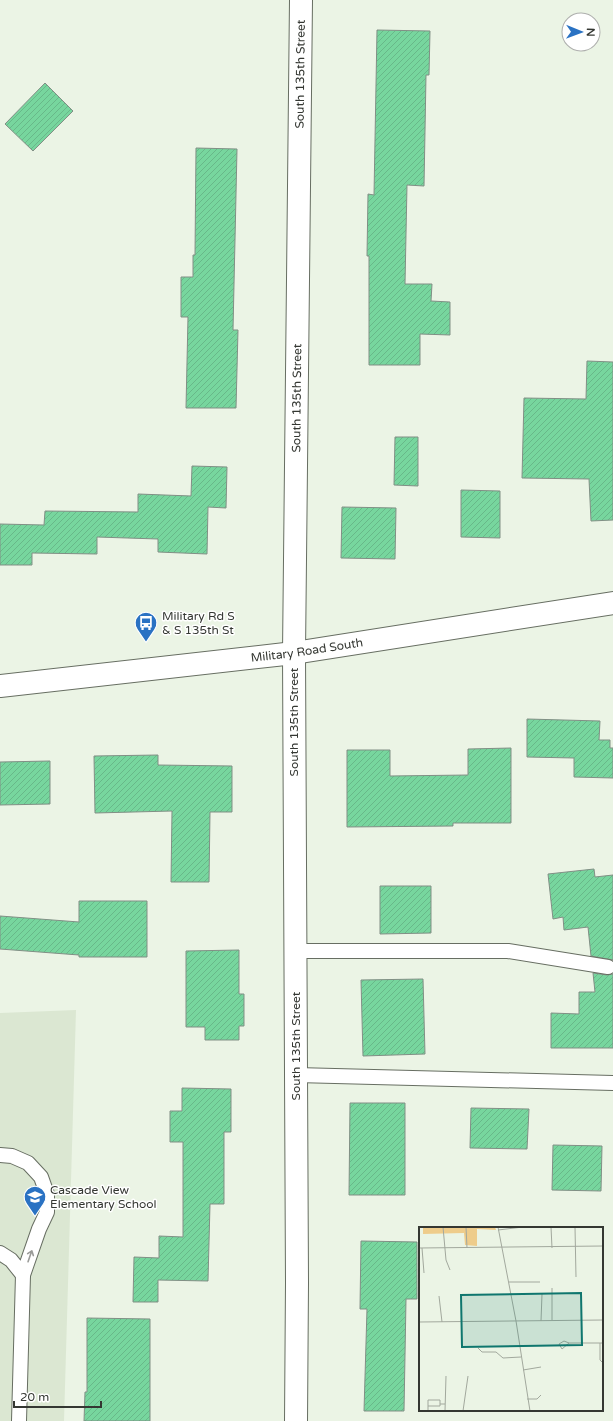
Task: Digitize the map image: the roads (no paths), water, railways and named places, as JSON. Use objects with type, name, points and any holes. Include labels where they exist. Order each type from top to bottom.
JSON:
[{"type":"street","name":"South 135th Street","points":[[296,1421],[297,1283],[294,653],[301,0]]},
{"type":"street","name":"Military Road South","points":[[0,686],[294,653],[613,603]]},
{"type":"lane","points":[[295,951],[508,951],[608,967]]},
{"type":"lane","points":[[296,1075],[613,1083]]},
{"type":"lane","points":[[0,1155],[12,1156],[28,1163],[41,1177],[47,1194],[47,1212],[39,1229],[23,1275],[19,1421]]},
{"type":"lane","points":[[0,1253],[11,1260],[23,1275]]},
{"type":"place","name":"Military Rd S & S 135th St","points":[[146,642]]},
{"type":"place","name":"Cascade View Elementary School","points":[[35,1216]]}]
